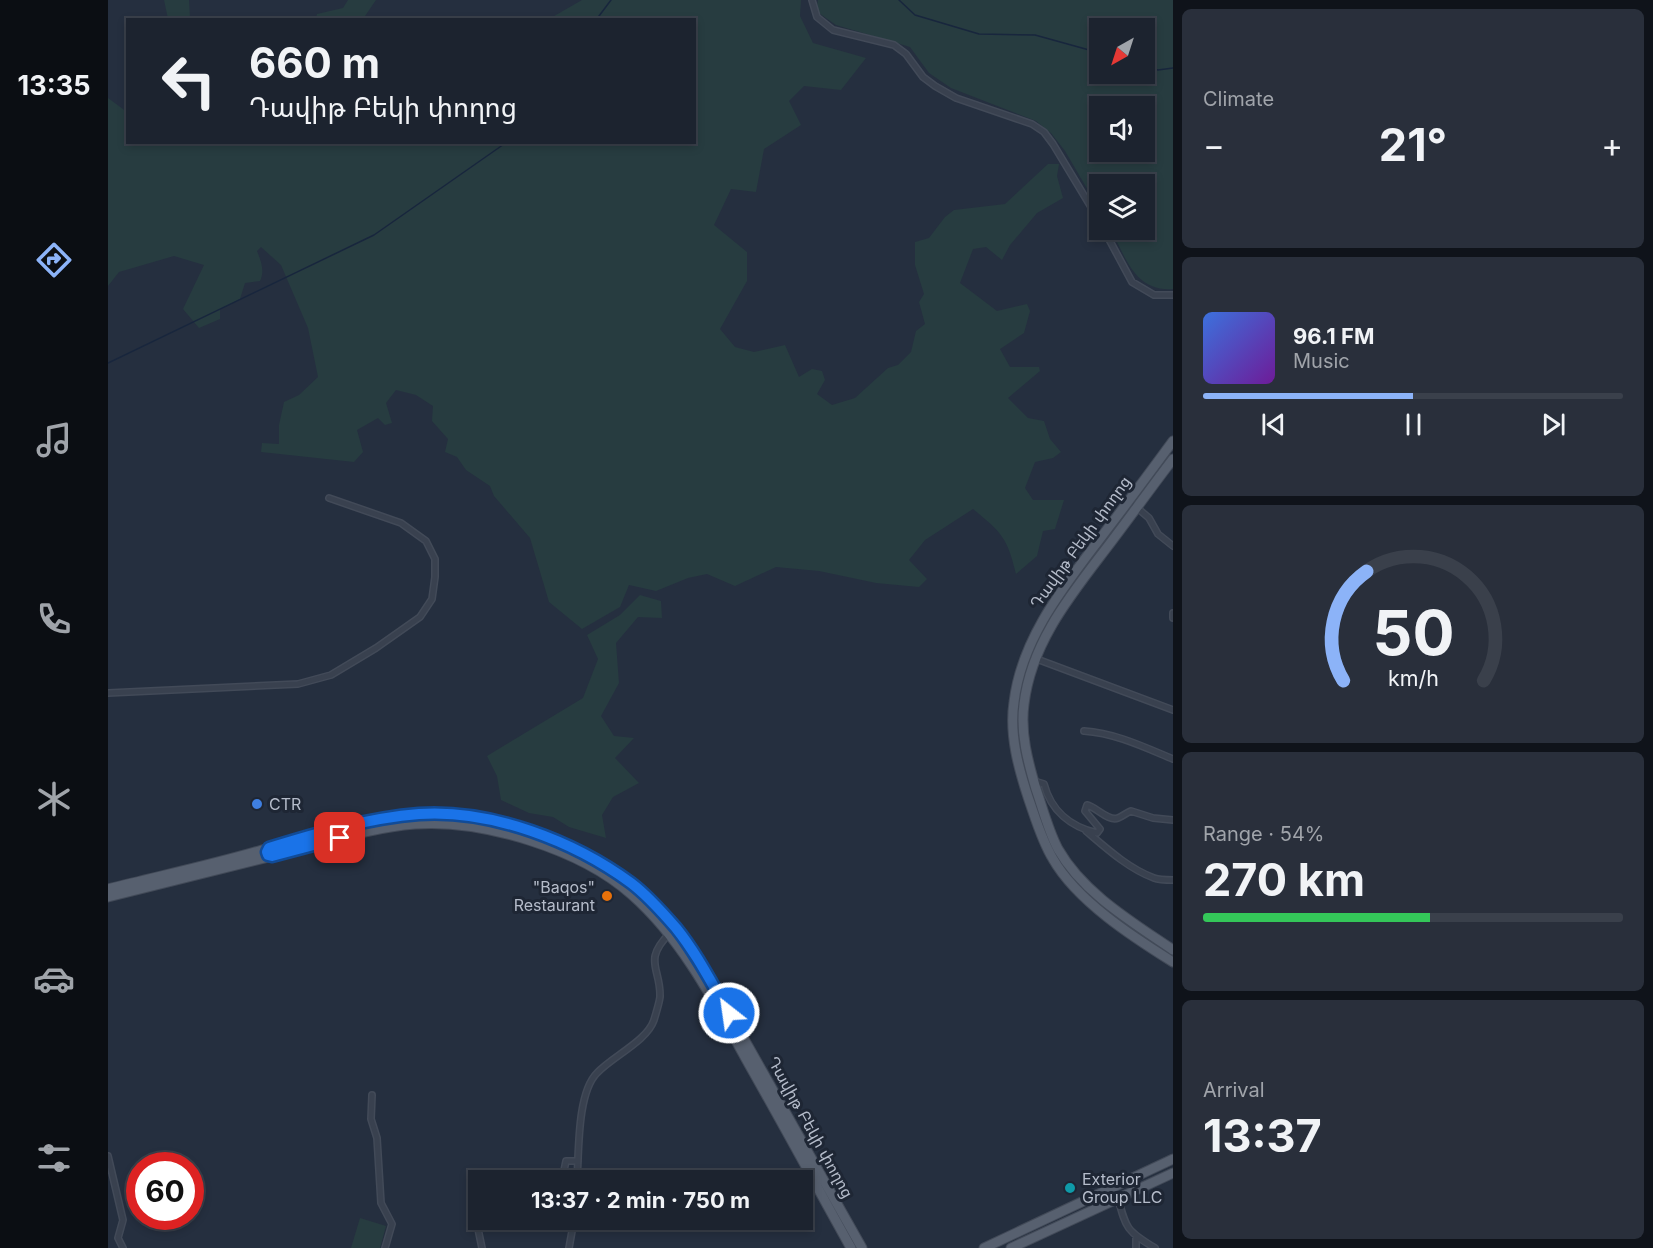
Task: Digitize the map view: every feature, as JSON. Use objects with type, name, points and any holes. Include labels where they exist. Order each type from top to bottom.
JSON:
[{"type":"main road","name":"Դավիթ Բեկի փողոց","points":[[1173,441],[1042,619],[1014,702],[1014,742],[1026,789],[1049,852],[1067,879],[1084,897],[1128,932],[1173,962]]},
{"type":"main road","name":"Դավիթ Բեկի փողոց","points":[[1173,459],[1057,614],[1031,657],[1023,714],[1025,740],[1034,781],[1046,820],[1058,848],[1084,882],[1173,950]]},
{"type":"main road","name":"Դավիթ Բեկի փողոց","points":[[270,852],[322,832],[386,818],[435,814],[466,816],[517,827],[571,847],[604,864],[632,884],[672,931],[862,1248]]},
{"type":"main road","name":"Դավիթ Բեկի փողոց","points":[[108,889],[142,884],[270,852],[325,843],[398,826],[438,823],[479,828],[551,847],[597,869],[630,893],[672,931]]},
{"type":"main road","points":[[322,832],[329,834],[330,837],[325,843]]},
{"type":"main road","name":"Դավիթ Բեկի փողոց","points":[[108,897],[142,884]]},
{"type":"main road","name":"Դավիթ Բեկի փողոց","points":[[777,1106],[851,1248]]},
{"type":"main road","points":[[984,1248],[1173,1159]]},
{"type":"main road","points":[[1011,1248],[1173,1173]]},
{"type":"street","points":[[812,0],[817,17],[833,30],[894,45],[906,54],[924,77],[935,86],[956,98],[1032,124],[1044,132],[1089,203]]},
{"type":"street","points":[[1109,240],[1132,282],[1154,295],[1173,295]]},
{"type":"street","points":[[108,693],[298,684],[315,680],[331,675],[376,648],[420,617],[432,599],[435,577],[435,559],[426,540],[401,523],[329,498]]},
{"type":"street","points":[[1128,502],[1149,518],[1158,534],[1173,546]]},
{"type":"street","points":[[1173,613],[1173,618]]},
{"type":"street","points":[[1031,657],[1173,710]]},
{"type":"street","points":[[1084,731],[1127,740],[1173,759]]},
{"type":"street","points":[[1034,781],[1044,784],[1053,806],[1062,816],[1085,830],[1111,851],[1156,879],[1173,880]]},
{"type":"street","points":[[1085,830],[1097,833],[1100,829],[1085,811],[1087,805],[1111,819],[1116,819],[1131,811],[1153,818],[1173,820]]},
{"type":"street","points":[[578,1170],[585,1096],[596,1074],[648,1031],[654,1021],[660,997],[653,961],[661,942],[672,931]]},
{"type":"street","points":[[372,1095],[371,1119],[377,1138],[381,1203],[392,1224],[386,1248]]},
{"type":"street","points":[[108,1156],[123,1220],[118,1238],[123,1248]]},
{"type":"street","points":[[564,1170],[566,1161],[578,1161]]},
{"type":"street","points":[[1118,1198],[1125,1226],[1155,1248]]},
{"type":"street","points":[[478,1230],[482,1248]]},
{"type":"street","points":[[569,1248],[572,1230]]},
{"type":"street","points":[[1136,1236],[1136,1248]]},
{"type":"green space","points":[[164,0],[189,0],[190,18],[168,18]]},
{"type":"green space","points":[[348,0],[376,0],[364,18],[316,18],[317,14],[343,8]]},
{"type":"green space","points":[[582,0],[801,0],[800,16],[813,43],[866,58],[841,90],[804,86],[789,101],[801,125],[764,149],[756,192],[731,189],[714,225],[747,252],[747,281],[720,329],[735,347],[754,352],[785,345],[799,377],[812,369],[822,371],[825,380],[817,394],[832,405],[855,398],[888,368],[898,365],[911,352],[916,331],[925,324],[919,302],[924,294],[915,265],[915,242],[929,238],[945,217],[954,210],[1005,204],[1048,164],[1059,164],[1057,176],[1063,198],[1037,213],[1010,245],[1002,260],[986,247],[973,249],[960,283],[997,311],[1027,304],[1030,311],[1024,333],[1000,349],[1010,367],[1039,367],[1040,371],[1008,398],[1028,418],[1044,421],[1050,439],[1061,452],[1053,458],[1035,462],[1025,488],[1033,500],[1064,500],[1055,529],[1043,531],[1037,556],[1016,574],[1010,552],[1002,537],[973,509],[925,540],[909,560],[927,579],[919,587],[876,583],[819,571],[776,567],[735,586],[707,574],[688,578],[656,591],[629,585],[620,607],[582,629],[549,602],[530,538],[494,496],[490,486],[466,470],[457,457],[445,452],[448,439],[432,421],[433,406],[416,395],[396,390],[386,403],[392,423],[385,425],[378,418],[357,430],[363,452],[354,462],[261,452],[262,443],[279,444],[279,425],[284,402],[299,395],[318,377],[308,328],[281,265],[261,247],[257,251],[262,270],[260,281],[245,283],[240,299],[220,309],[220,319],[199,328],[183,309],[204,265],[174,256],[119,272],[108,286],[108,98],[126,111],[126,144],[696,144],[696,18],[551,18]]},
{"type":"green space","points":[[818,0],[1173,0],[1173,289],[1149,285],[1141,279],[1127,262],[1116,240],[1155,240],[1155,174],[1089,174],[1089,192],[1065,151],[1051,133],[1036,121],[951,88],[929,73],[910,47],[836,25],[816,11]]},
{"type":"green space","points":[[640,595],[661,601],[662,618],[638,617],[616,643],[619,683],[601,716],[614,736],[634,738],[615,758],[639,783],[613,797],[602,815],[606,838],[569,827],[553,817],[529,813],[501,800],[497,776],[487,756],[583,698],[598,659],[587,635],[620,615]]},
{"type":"green space","points":[[360,1218],[386,1226],[380,1248],[351,1248]]},
{"type":"waterway","points":[[598,18],[611,0]]},
{"type":"waterway","points":[[899,0],[915,15],[979,34],[1035,35],[1089,50]]},
{"type":"waterway","points":[[1155,69],[1173,68]]},
{"type":"waterway","points":[[108,363],[374,235],[504,144]]},
{"type":"place","name":"CTR","points":[[257,804]]},
{"type":"place","name":"\"Baqos\" Restaurant","points":[[607,896]]},
{"type":"place","name":"Exterior Group LLC","points":[[1070,1188]]},
{"type":"route","points":[[340,838],[272,856],[267,852],[269,848],[322,832],[386,818],[419,814],[479,818],[517,827],[571,847],[632,884],[659,911],[696,954],[729,1013]]}]
